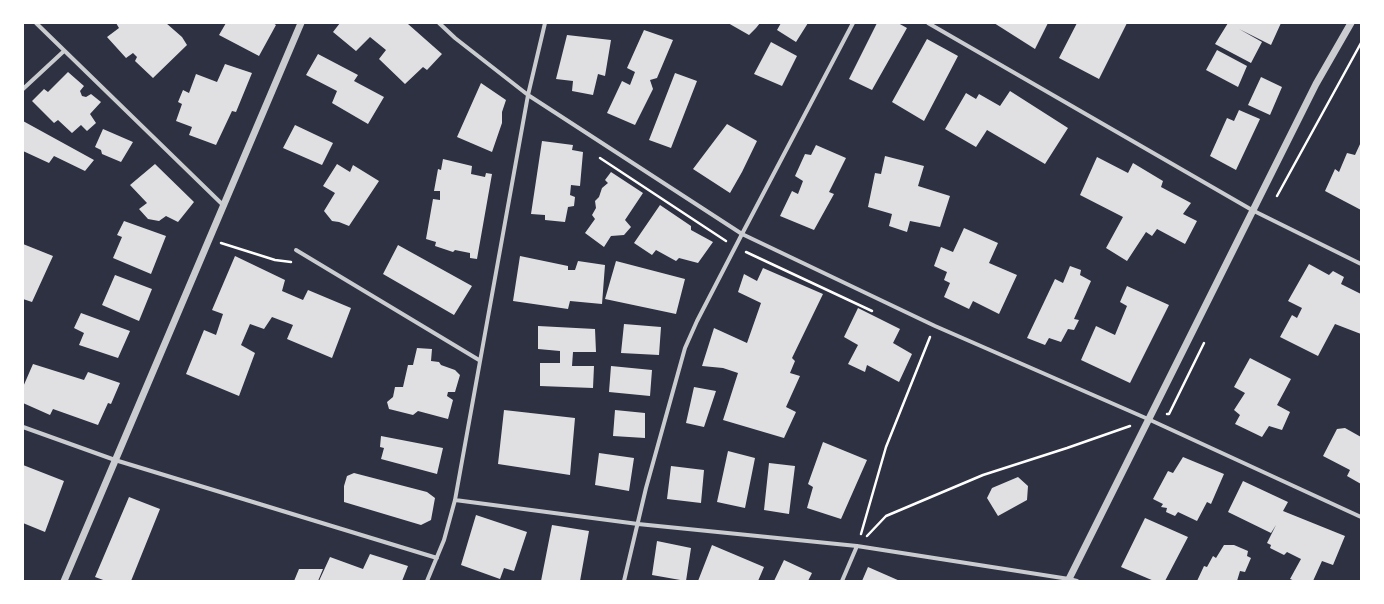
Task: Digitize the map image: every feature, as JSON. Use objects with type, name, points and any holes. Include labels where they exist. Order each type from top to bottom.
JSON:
[{"type":"street","points":[[36,23],[223,205]]},
{"type":"street","points":[[64,581],[301,23]]},
{"type":"street","points":[[439,23],[455,38],[528,95],[742,234],[935,326],[1148,419],[1361,517]]},
{"type":"street","points":[[427,581],[444,540],[455,500],[528,95],[544,23]]},
{"type":"street","points":[[624,581],[646,488],[685,348],[697,321],[735,247],[853,23]]},
{"type":"street","points":[[928,23],[1252,210],[1361,264]]},
{"type":"street","points":[[1069,580],[1252,210],[1316,84],[1351,23]]},
{"type":"street","points":[[23,89],[64,51]]},
{"type":"street","points":[[296,250],[480,360]]},
{"type":"street","points":[[23,427],[115,460],[437,558]]},
{"type":"street","points":[[455,500],[638,524],[857,546],[1077,581]]},
{"type":"street","points":[[842,581],[857,546]]},
{"type":"path","points":[[1266,216],[1361,43]]},
{"type":"path","points":[[598,157],[735,247],[872,311]]},
{"type":"path","points":[[209,239],[275,260],[299,263]]},
{"type":"path","points":[[857,546],[886,447],[935,326]]},
{"type":"path","points":[[1154,408],[1169,414],[1207,337]]},
{"type":"path","points":[[929,338],[936,342]]},
{"type":"path","points":[[857,546],[886,516],[984,475],[1067,448],[1148,419]]},
{"type":"building","points":[[116,23],[166,23],[182,37],[187,45],[153,78],[135,61],[137,57],[133,53],[126,58],[107,37],[119,28]]},
{"type":"building","points":[[226,23],[273,23],[276,25],[259,56],[219,35]]},
{"type":"building","points":[[340,23],[409,23],[408,24],[442,54],[427,70],[423,67],[405,84],[379,59],[386,50],[370,37],[356,51],[333,32]]},
{"type":"building","points":[[728,23],[760,23],[749,35]]},
{"type":"building","points":[[781,23],[808,23],[796,42],[777,30]]},
{"type":"building","points":[[877,23],[898,23],[907,28],[872,90],[849,79]]},
{"type":"building","points":[[994,23],[1048,23],[1035,49]]},
{"type":"building","points":[[1077,23],[1127,23],[1099,79],[1059,58]]},
{"type":"building","points":[[1228,23],[1281,23],[1271,45],[1239,29],[1262,42],[1251,63],[1215,44]]},
{"type":"building","points":[[644,30],[673,40],[657,78],[650,80],[653,89],[635,125],[607,113],[622,81],[630,85],[635,72],[627,68]]},
{"type":"building","points":[[567,35],[611,40],[605,76],[598,74],[593,95],[572,91],[573,81],[556,79]]},
{"type":"building","points":[[927,39],[958,56],[924,121],[892,102]]},
{"type":"building","points":[[771,42],[797,56],[782,86],[754,74]]},
{"type":"building","points":[[1217,50],[1247,66],[1238,87],[1206,70]]},
{"type":"building","points":[[318,54],[358,75],[354,81],[384,97],[368,124],[332,103],[337,91],[306,75]]},
{"type":"building","points":[[225,64],[252,73],[236,112],[232,111],[216,145],[189,135],[192,127],[176,121],[182,104],[178,102],[183,90],[189,93],[196,74],[217,82]]},
{"type":"building","points":[[68,72],[84,86],[80,91],[82,96],[86,97],[91,94],[101,102],[90,114],[96,123],[87,131],[81,125],[72,133],[58,120],[54,123],[32,101],[44,89],[48,92]]},
{"type":"building","points":[[675,73],[697,81],[671,148],[649,140]]},
{"type":"building","points":[[1261,77],[1282,87],[1270,115],[1248,105]]},
{"type":"building","points":[[481,83],[506,100],[502,112],[502,123],[492,152],[457,137]]},
{"type":"building","points":[[1010,91],[1068,128],[1045,164],[987,130],[976,147],[945,129],[966,93],[976,99],[979,94],[1000,106]]},
{"type":"building","points":[[1239,110],[1260,119],[1236,170],[1210,156],[1227,118],[1234,121]]},
{"type":"building","points":[[23,121],[94,160],[85,171],[54,156],[49,163],[23,151]]},
{"type":"building","points":[[727,124],[757,141],[730,193],[693,169]]},
{"type":"building","points":[[295,125],[333,143],[322,165],[283,148]]},
{"type":"building","points":[[103,129],[133,142],[121,162],[102,154],[101,150],[95,147]]},
{"type":"building","points":[[542,141],[573,145],[572,150],[583,152],[580,186],[571,185],[570,195],[575,197],[574,206],[568,207],[565,222],[545,220],[545,215],[531,214]]},
{"type":"building","points":[[1361,142],[1361,210],[1325,191],[1335,169],[1339,172],[1347,153],[1355,155]]},
{"type":"building","points":[[816,145],[846,158],[829,192],[834,194],[814,230],[780,216],[792,191],[798,194],[803,181],[795,176],[805,154],[811,155]]},
{"type":"building","points":[[885,156],[924,166],[918,186],[950,196],[940,227],[910,221],[907,232],[889,226],[892,214],[868,207],[875,173],[881,174]]},
{"type":"building","points":[[1097,157],[1128,173],[1133,163],[1163,181],[1161,187],[1191,203],[1183,214],[1197,221],[1185,244],[1157,229],[1152,236],[1146,232],[1127,261],[1106,248],[1123,217],[1080,195]]},
{"type":"building","points":[[443,159],[472,166],[471,174],[485,177],[486,173],[492,174],[477,259],[470,258],[470,253],[455,250],[453,252],[435,246],[436,242],[426,239],[433,199],[440,200],[440,191],[434,191],[438,169],[441,170]]},
{"type":"building","points":[[155,164],[194,202],[178,222],[166,216],[159,221],[148,219],[139,209],[147,203],[130,185]]},
{"type":"building","points":[[337,164],[350,172],[353,165],[379,181],[349,226],[332,221],[324,211],[335,193],[323,186]]},
{"type":"building","points":[[611,172],[643,193],[625,220],[631,227],[624,235],[611,236],[604,247],[585,233],[595,219],[592,215],[596,208],[595,201],[599,197],[602,188],[608,183],[605,180]]},
{"type":"building","points":[[660,205],[691,226],[691,230],[713,242],[698,263],[679,258],[676,261],[656,250],[652,255],[634,243]]},
{"type":"building","points":[[124,221],[166,236],[151,274],[113,258],[122,237],[117,235]]},
{"type":"building","points":[[964,228],[998,243],[989,263],[1017,275],[999,314],[973,301],[969,309],[944,297],[950,283],[944,280],[947,272],[934,266],[941,247],[953,252]]},
{"type":"building","points":[[23,244],[53,256],[32,302],[23,299]]},
{"type":"building","points":[[398,245],[472,286],[454,315],[383,274]]},
{"type":"building","points":[[235,256],[285,280],[282,291],[303,300],[308,290],[351,308],[332,358],[287,339],[293,325],[272,317],[264,329],[250,324],[241,345],[255,353],[239,396],[186,374],[204,330],[216,335],[223,314],[212,310]]},
{"type":"building","points":[[520,256],[568,266],[568,270],[575,270],[578,261],[605,265],[602,304],[570,301],[568,309],[513,301]]},
{"type":"building","points":[[616,261],[685,279],[676,314],[605,299]]},
{"type":"building","points":[[1309,264],[1329,275],[1333,271],[1344,277],[1341,284],[1361,294],[1361,334],[1335,324],[1318,356],[1280,337],[1292,315],[1297,318],[1302,308],[1288,301]]},
{"type":"building","points":[[1070,266],[1081,270],[1080,275],[1091,281],[1074,319],[1079,320],[1074,330],[1068,329],[1061,342],[1049,338],[1045,345],[1027,338],[1055,279],[1063,283]]},
{"type":"building","points":[[763,268],[823,294],[792,358],[795,361],[790,373],[800,376],[786,407],[796,412],[784,438],[723,420],[738,373],[723,368],[702,366],[714,328],[747,343],[761,303],[738,292],[744,274],[757,281]]},
{"type":"building","points":[[115,275],[152,289],[139,321],[102,305]]},
{"type":"building","points":[[1127,286],[1169,305],[1130,383],[1081,360],[1096,326],[1115,335],[1127,306],[1120,302]]},
{"type":"building","points":[[858,308],[900,329],[893,343],[912,354],[899,382],[867,365],[865,372],[848,364],[858,345],[844,337]]},
{"type":"building","points":[[81,313],[130,331],[118,358],[79,345],[84,333],[74,328]]},
{"type":"building","points":[[624,324],[661,327],[659,355],[621,353]]},
{"type":"building","points":[[538,326],[595,329],[596,352],[573,352],[572,366],[594,366],[593,388],[540,386],[540,363],[560,363],[560,351],[538,349]]},
{"type":"building","points":[[417,348],[432,349],[431,361],[439,362],[441,365],[455,370],[460,375],[455,392],[448,392],[447,396],[453,400],[448,419],[418,411],[413,415],[389,409],[387,402],[393,397],[395,387],[403,387],[408,365],[413,365]]},
{"type":"building","points":[[1250,358],[1291,379],[1277,405],[1290,412],[1282,430],[1269,426],[1262,437],[1235,424],[1240,415],[1234,410],[1245,393],[1234,387]]},
{"type":"building","points":[[33,364],[84,380],[88,372],[120,383],[111,404],[108,403],[98,425],[53,409],[50,415],[23,403],[23,387]]},
{"type":"building","points":[[611,366],[652,370],[650,396],[609,392]]},
{"type":"building","points":[[694,387],[716,391],[704,427],[686,423]]},
{"type":"building","points":[[504,410],[575,418],[570,475],[498,464]]},
{"type":"building","points":[[615,410],[645,413],[645,438],[613,436]]},
{"type":"building","points":[[1345,428],[1361,437],[1361,484],[1347,476],[1350,470],[1323,456],[1337,429]]},
{"type":"building","points":[[381,436],[443,448],[437,474],[381,459],[384,448],[380,447]]},
{"type":"building","points":[[823,442],[867,460],[841,519],[807,508],[813,487],[808,484]]},
{"type":"building","points":[[728,451],[755,458],[745,508],[717,502]]},
{"type":"building","points":[[599,453],[634,458],[629,491],[595,485]]},
{"type":"building","points":[[1183,457],[1224,474],[1211,504],[1207,502],[1197,521],[1178,512],[1175,516],[1166,512],[1167,508],[1161,507],[1163,504],[1153,499],[1168,471],[1173,473]]},
{"type":"building","points":[[769,463],[795,466],[789,514],[764,510]]},
{"type":"building","points":[[23,465],[64,481],[45,532],[23,523]]},
{"type":"building","points":[[671,466],[704,470],[701,503],[667,499]]},
{"type":"building","points":[[354,473],[427,492],[435,498],[431,520],[421,525],[344,502],[344,486],[347,476]]},
{"type":"building","points":[[1018,477],[1028,486],[1027,500],[998,516],[987,498],[992,488]]},
{"type":"building","points":[[1243,481],[1288,502],[1283,511],[1345,536],[1333,565],[1322,561],[1313,581],[1295,581],[1290,579],[1301,559],[1287,552],[1284,555],[1270,548],[1271,545],[1267,543],[1276,525],[1271,533],[1228,512]]},
{"type":"building","points":[[129,497],[160,509],[131,581],[106,581],[95,577]]},
{"type":"building","points":[[476,515],[527,532],[514,571],[504,568],[500,579],[461,565]]},
{"type":"building","points":[[1145,518],[1188,537],[1165,581],[1154,581],[1121,567]]},
{"type":"building","points":[[552,525],[589,531],[580,581],[541,581]]},
{"type":"building","points":[[657,541],[691,548],[686,581],[652,575]]},
{"type":"building","points":[[712,545],[764,567],[758,581],[698,581]]},
{"type":"building","points":[[1224,545],[1234,545],[1248,551],[1247,556],[1251,558],[1245,572],[1240,571],[1237,581],[1197,581],[1204,566],[1207,567],[1213,556],[1216,558]]},
{"type":"building","points":[[370,554],[408,566],[402,581],[319,581],[330,557],[363,569]]},
{"type":"building","points":[[784,560],[812,573],[808,581],[774,581]]},
{"type":"building","points":[[868,567],[900,581],[862,581]]},
{"type":"building","points":[[299,569],[323,569],[318,581],[294,581]]}]
